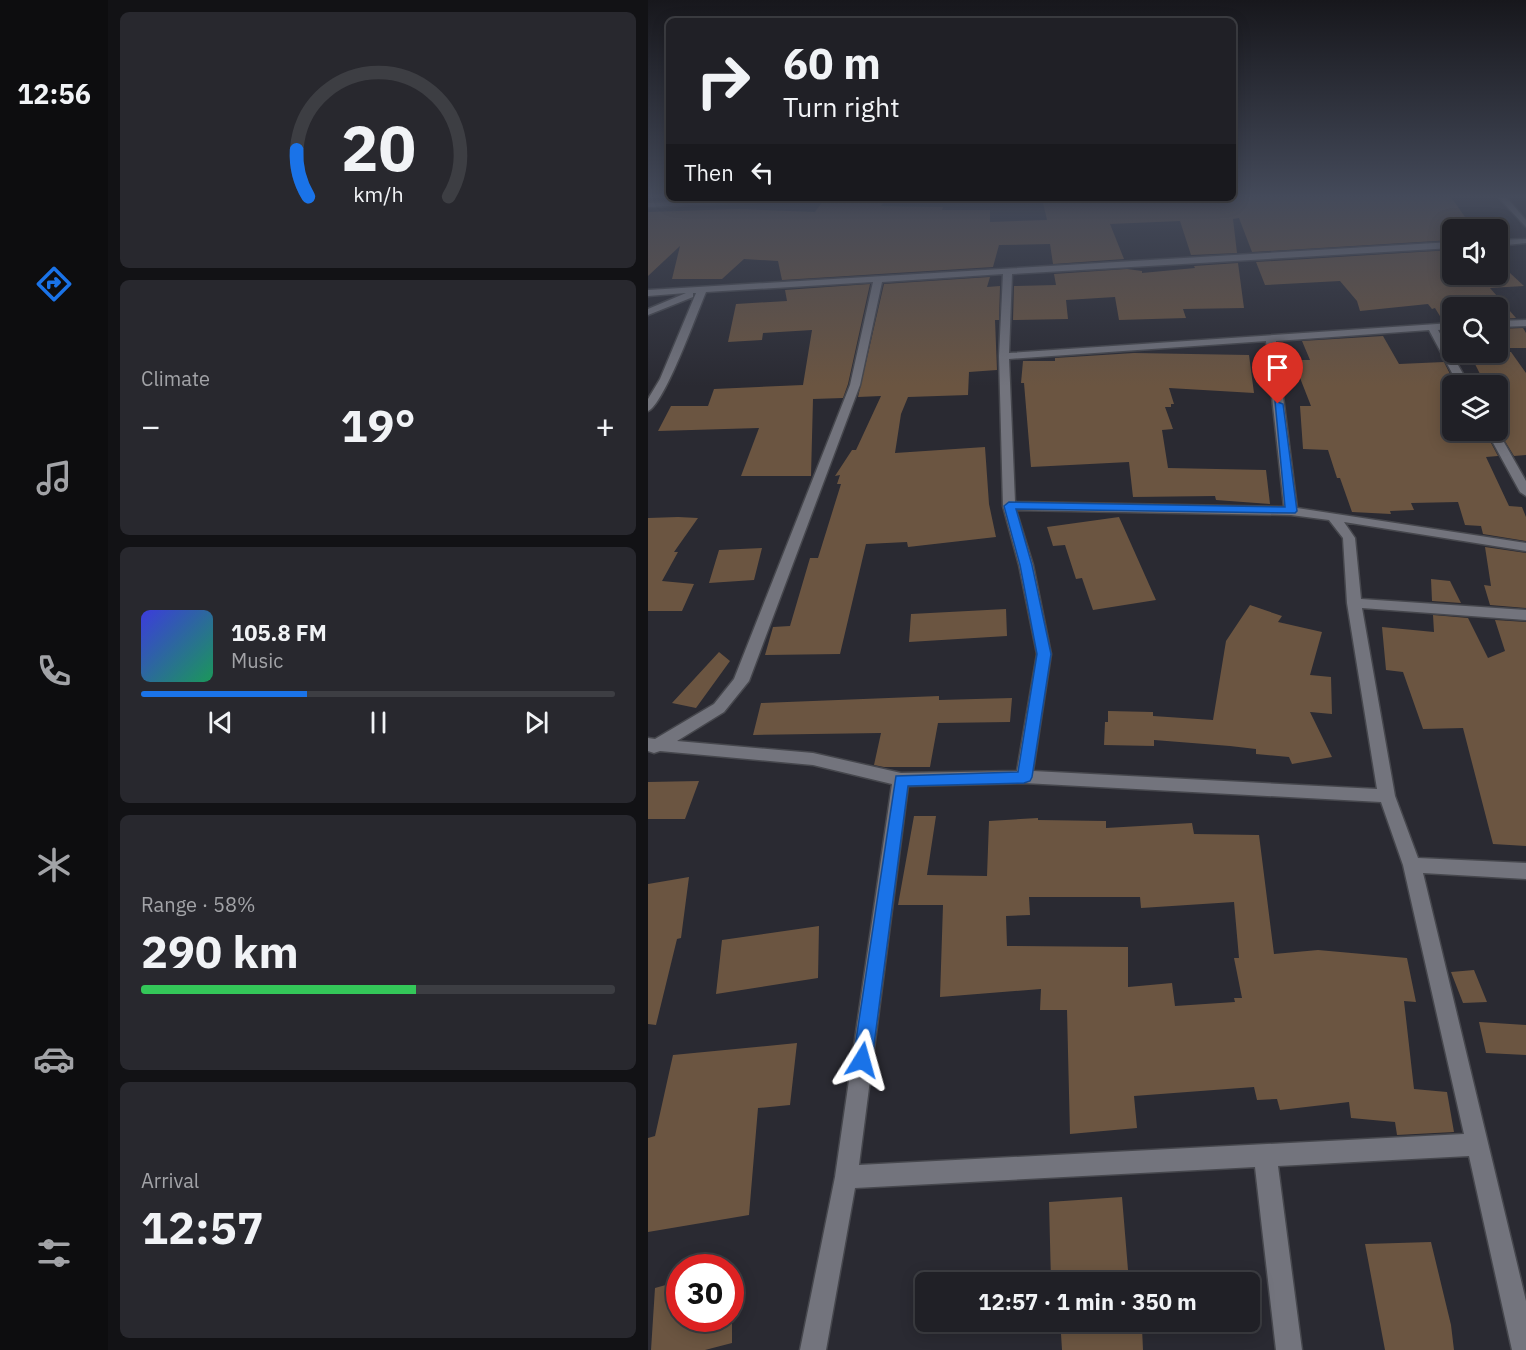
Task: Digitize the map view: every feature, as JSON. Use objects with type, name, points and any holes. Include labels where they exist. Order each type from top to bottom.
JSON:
[{"type":"street","points":[[648,293],[878,281],[1188,260]]},
{"type":"street","points":[[1008,272],[1004,356],[1009,506],[1026,565],[1044,654],[1024,777]]},
{"type":"street","points":[[651,746],[718,708],[741,681],[855,385],[878,281]]},
{"type":"street","points":[[648,312],[702,290]]},
{"type":"street","points":[[648,408],[665,380],[702,290]]},
{"type":"street","points":[[1508,324],[1526,323]]},
{"type":"street","points":[[1004,356],[1442,327]]},
{"type":"street","points":[[1432,328],[1459,375]]},
{"type":"street","points":[[1271,339],[1291,511]]},
{"type":"street","points":[[1497,441],[1526,492]]},
{"type":"street","points":[[1009,506],[1291,511],[1526,547]]},
{"type":"street","points":[[1333,517],[1349,538],[1354,603],[1387,796],[1412,866],[1478,1144],[1521,1307],[1525,1350]]},
{"type":"street","points":[[1354,603],[1526,615]]},
{"type":"street","points":[[651,746],[813,759],[901,780],[1024,777],[1387,796]]},
{"type":"street","points":[[813,1350],[846,1177],[901,780]]},
{"type":"street","points":[[1412,866],[1526,871]]},
{"type":"street","points":[[846,1177],[1478,1144]]},
{"type":"street","points":[[1265,1155],[1289,1350]]},
{"type":"building","points":[[648,260],[665,260],[648,276]]},
{"type":"building","points":[[677,260],[743,260],[722,279],[672,279]]},
{"type":"building","points":[[761,260],[995,260],[993,267],[782,280],[778,261]]},
{"type":"building","points":[[1052,260],[1110,260],[1053,264]]},
{"type":"building","points":[[1442,260],[1442,285],[1508,285],[1508,271],[1524,286],[1490,288],[1498,297],[1442,297],[1442,319],[1435,308],[1432,309],[1428,304],[1360,311],[1357,301],[1340,281],[1265,285],[1256,262]]},
{"type":"building","points":[[1238,263],[1244,308],[1183,309],[1186,318],[1119,320],[1115,297],[1066,300],[1068,319],[1013,320],[1014,286],[1056,285],[1054,274],[1127,269],[1142,271],[1142,273]]},
{"type":"building","points":[[990,277],[987,287],[1000,286],[999,320],[995,320],[997,370],[969,372],[968,395],[908,397],[901,414],[895,453],[985,447],[989,504],[996,537],[908,547],[907,542],[866,544],[840,654],[765,655],[773,627],[790,626],[810,558],[818,558],[841,484],[837,484],[840,475],[835,476],[852,450],[856,450],[881,396],[858,397],[884,284]]},
{"type":"building","points":[[870,284],[843,398],[813,399],[811,476],[741,476],[759,428],[658,431],[671,406],[708,406],[714,389],[803,385],[812,330],[763,333],[762,340],[728,342],[736,304],[787,301],[785,290]]},
{"type":"building","points":[[1508,309],[1516,318],[1508,318]]},
{"type":"building","points":[[1523,328],[1526,333],[1526,348],[1509,348],[1508,329]]},
{"type":"building","points":[[1383,336],[1399,364],[1444,363],[1450,375],[1442,375],[1442,441],[1490,441],[1498,456],[1486,457],[1509,506],[1522,507],[1526,517],[1526,541],[1483,534],[1481,526],[1465,525],[1458,502],[1411,503],[1414,510],[1390,511],[1391,514],[1352,512],[1328,450],[1303,449],[1300,406],[1311,406],[1293,360],[1310,360],[1302,341]]},
{"type":"building","points":[[1508,352],[1511,352],[1526,373],[1526,455],[1514,456],[1505,441],[1508,441],[1508,375],[1480,375],[1474,363],[1508,363]]},
{"type":"building","points":[[1134,353],[1249,355],[1254,393],[1169,388],[1174,404],[1171,404],[1171,407],[1165,407],[1173,429],[1162,430],[1168,468],[1266,470],[1270,504],[1216,500],[1215,496],[1133,497],[1129,462],[1031,467],[1024,383],[1021,383],[1023,361],[1055,361],[1055,358]]},
{"type":"building","points":[[1119,517],[1156,600],[1093,610],[1082,578],[1076,579],[1065,545],[1053,546],[1047,527]]},
{"type":"building","points":[[648,518],[698,518],[674,552],[678,552],[662,581],[694,584],[682,611],[648,611]]},
{"type":"building","points":[[1485,547],[1526,553],[1526,608],[1490,605],[1484,585],[1491,586]]},
{"type":"building","points":[[762,548],[754,580],[709,583],[719,550]]},
{"type":"building","points":[[1431,579],[1450,581],[1461,603],[1432,601]]},
{"type":"building","points":[[1250,605],[1282,616],[1278,622],[1322,632],[1310,675],[1331,677],[1332,714],[1310,712],[1332,757],[1292,764],[1289,757],[1256,754],[1256,749],[1230,746],[1154,740],[1154,746],[1104,745],[1108,711],[1153,712],[1153,716],[1213,720],[1226,641]]},
{"type":"building","points":[[1006,609],[1007,636],[909,642],[911,614]]},
{"type":"building","points":[[1433,615],[1468,618],[1488,658],[1505,651],[1495,620],[1526,622],[1526,846],[1493,844],[1463,728],[1423,729],[1403,672],[1386,670],[1382,627],[1434,632]]},
{"type":"building","points":[[719,652],[730,661],[696,708],[672,703]]},
{"type":"building","points":[[939,696],[939,700],[1012,698],[1010,722],[938,723],[930,767],[874,765],[881,733],[753,735],[761,703]]},
{"type":"building","points":[[699,781],[685,819],[648,819],[648,782]]},
{"type":"building","points":[[914,816],[936,816],[927,875],[987,876],[989,821],[1038,818],[1038,820],[1106,821],[1106,828],[1192,823],[1194,834],[1259,835],[1274,954],[1318,950],[1407,958],[1416,1002],[1404,1001],[1414,1089],[1447,1092],[1454,1132],[1397,1135],[1395,1122],[1351,1118],[1349,1102],[1280,1110],[1277,1099],[1257,1100],[1254,1087],[1134,1096],[1137,1128],[1070,1134],[1067,1010],[1040,1010],[1041,989],[940,997],[943,905],[898,905]],"holes":[[[1029,897],[1140,897],[1141,908],[1234,902],[1239,958],[1234,958],[1242,998],[1234,998],[1235,1002],[1175,1006],[1172,983],[1128,987],[1128,947],[1007,946],[1006,916],[1030,915]]]},
{"type":"building","points":[[689,877],[681,938],[677,939],[656,1025],[648,1024],[648,884]]},
{"type":"building","points":[[819,926],[818,978],[716,994],[722,940]]},
{"type":"building","points":[[1474,970],[1487,1002],[1463,1003],[1451,972]]},
{"type":"building","points":[[1479,1022],[1526,1025],[1526,1055],[1486,1053]]},
{"type":"building","points":[[797,1043],[790,1105],[758,1108],[749,1215],[648,1232],[648,1138],[655,1136],[673,1055]]},
{"type":"building","points":[[1122,1197],[1128,1272],[1051,1272],[1049,1202]]},
{"type":"building","points":[[1431,1242],[1451,1325],[1454,1350],[1385,1350],[1365,1244]]},
{"type":"building","points":[[666,1285],[666,1332],[732,1332],[732,1343],[705,1350],[651,1350],[655,1288]]},
{"type":"building","points":[[1142,1332],[1143,1350],[1062,1350],[1061,1334]]},
{"type":"route","points":[[862,1060],[901,780],[1024,777],[1044,654],[1026,565],[1009,506],[1291,511],[1278,404]]}]
